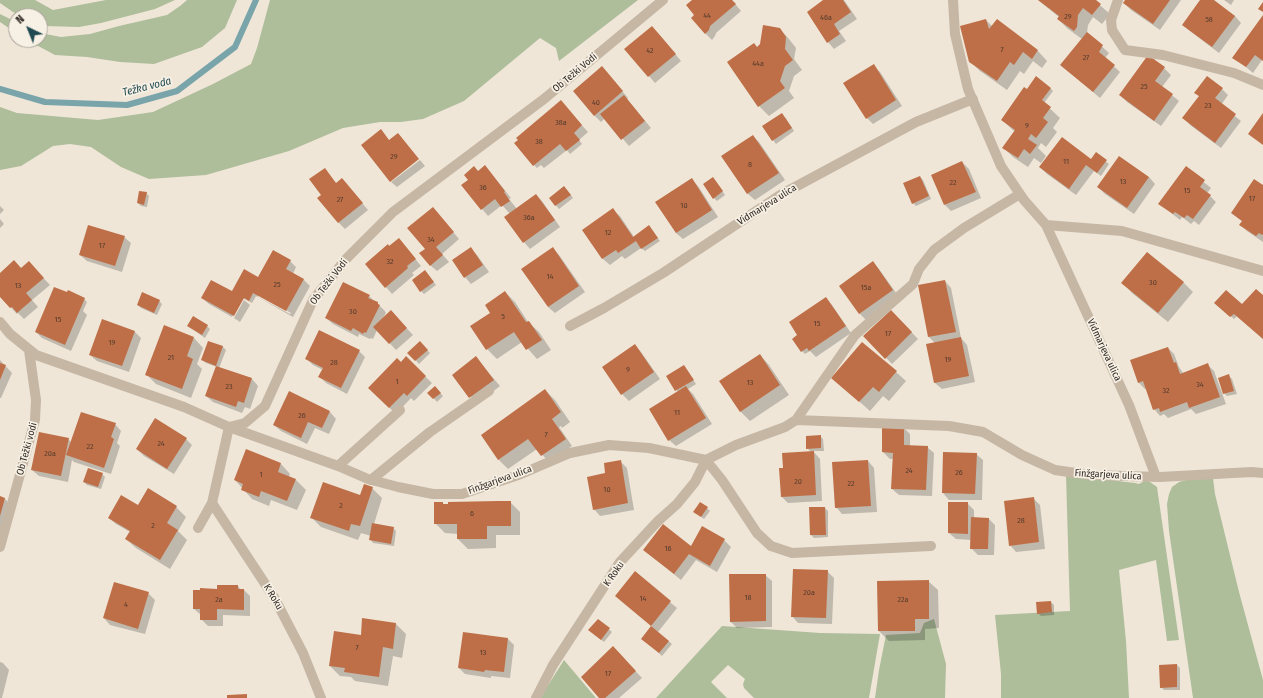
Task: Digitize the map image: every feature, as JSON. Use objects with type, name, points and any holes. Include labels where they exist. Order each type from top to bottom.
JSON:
[{"type":"street","name":"Ob Težki Vodi","points":[[229,427],[245,423],[265,406],[313,300],[346,259],[388,218],[544,99],[663,0]]},
{"type":"street","name":"Vidmarjeva ulica","points":[[953,0],[955,34],[968,89],[1001,166],[1024,200],[1046,225],[1129,405],[1156,477]]},
{"type":"street","points":[[1118,0],[1111,20],[1112,30],[1125,50],[1163,55],[1234,73],[1263,84]]},
{"type":"street","name":"Vidmarjeva ulica","points":[[570,326],[663,273],[782,194],[916,122],[973,99]]},
{"type":"street","points":[[931,546],[792,554],[771,546],[757,533],[722,480],[706,460],[736,445],[785,427],[796,420],[855,335],[913,284],[919,269],[934,250],[964,228],[1020,194]]},
{"type":"street","points":[[1046,225],[1122,231],[1263,271]]},
{"type":"street","points":[[0,322],[10,334],[36,355],[184,407],[229,427],[212,503],[198,528]]},
{"type":"street","name":"Ob Težki vodi","points":[[0,547],[35,420],[36,400],[29,350]]},
{"type":"street","points":[[371,480],[430,432],[489,391]]},
{"type":"street","points":[[338,466],[400,410]]},
{"type":"street","name":"Finžgarjeva ulica","points":[[796,420],[949,426],[983,432],[1022,455],[1056,470],[1090,475],[1156,477],[1252,472],[1263,473]]},
{"type":"street","name":"Finžgarjeva ulica","points":[[229,427],[338,466],[371,480],[433,494],[462,494],[521,474],[570,453],[609,445],[649,448],[706,460]]},
{"type":"street","name":"K Roku","points":[[536,698],[553,665],[620,562],[658,521],[682,498],[695,482],[706,460]]},
{"type":"street","name":"K Roku","points":[[212,503],[275,599],[303,653],[321,698]]},
{"type":"green space","points":[[0,0],[35,0],[53,10],[106,0],[175,0],[155,9],[79,27],[48,26],[48,8],[8,9],[0,3]]},
{"type":"green space","points":[[187,0],[237,0],[225,28],[202,47],[154,64],[55,55],[42,48],[48,48],[48,35],[61,37],[90,34],[167,15]]},
{"type":"green space","points":[[270,0],[638,0],[559,61],[556,48],[540,38],[464,101],[423,119],[401,122],[380,122],[343,128],[289,151],[206,175],[149,179],[121,167],[91,147],[70,144],[53,146],[21,166],[0,170],[0,107],[17,113],[98,120],[153,112],[213,84],[251,64]]},
{"type":"green space","points":[[0,14],[8,18],[8,28],[0,22]]},
{"type":"green space","points":[[1066,475],[1139,484],[1146,480],[1157,487],[1179,640],[1167,641],[1156,560],[1119,570],[1126,641],[1129,698],[1001,698],[1001,674],[995,615],[1070,611]]},
{"type":"green space","points":[[1213,478],[1215,494],[1239,592],[1263,680],[1263,698],[1193,698],[1169,531],[1167,504],[1172,487],[1179,482],[1190,479]]},
{"type":"green space","points":[[934,619],[946,664],[945,698],[875,698],[886,635],[920,633],[924,623]]},
{"type":"green space","points":[[722,626],[820,633],[880,634],[869,698],[754,698],[744,688],[743,684],[745,679],[728,665],[711,682],[727,698],[656,698]]},
{"type":"green space","points":[[564,660],[596,698],[540,698]]},
{"type":"building","points":[[692,0],[732,0],[736,4],[710,26],[709,30],[705,34],[691,18],[694,15],[686,5]]},
{"type":"building","points":[[823,0],[843,0],[851,12],[834,24],[840,34],[827,43],[807,12]]},
{"type":"building","points":[[1038,0],[1096,0],[1101,4],[1092,15],[1083,8],[1078,15],[1077,27],[1074,31],[1057,19],[1059,16]]},
{"type":"building","points":[[1125,0],[1170,0],[1153,24],[1123,3]]},
{"type":"building","points":[[1200,0],[1214,0],[1235,16],[1212,47],[1182,25]]},
{"type":"building","points":[[1263,2],[1263,12],[1258,9]]},
{"type":"building","points":[[1263,15],[1263,61],[1255,55],[1246,67],[1232,58]]},
{"type":"building","points":[[986,19],[989,29],[997,19],[1038,50],[1032,59],[1023,52],[1014,65],[1010,62],[997,81],[969,62],[960,26]]},
{"type":"building","points":[[763,25],[780,28],[786,37],[785,49],[793,60],[785,66],[780,81],[785,88],[758,107],[727,62],[754,43],[757,47],[760,44]]},
{"type":"building","points":[[652,26],[676,54],[648,77],[624,49]]},
{"type":"building","points":[[1087,32],[1103,45],[1099,52],[1115,65],[1093,92],[1060,65]]},
{"type":"building","points":[[1148,55],[1165,67],[1155,81],[1173,94],[1154,121],[1119,95]]},
{"type":"building","points":[[874,64],[896,100],[866,119],[843,83]]},
{"type":"building","points":[[602,66],[623,91],[594,116],[573,91]]},
{"type":"building","points":[[1036,76],[1051,88],[1042,100],[1051,107],[1043,118],[1048,122],[1036,138],[1031,134],[1028,139],[1037,145],[1030,154],[1024,149],[1018,158],[1002,148],[1015,130],[1001,120],[1024,87],[1027,89]]},
{"type":"building","points":[[1207,76],[1223,88],[1215,98],[1236,114],[1215,143],[1182,118],[1199,96],[1194,93]]},
{"type":"building","points":[[624,95],[645,121],[621,140],[600,114]]},
{"type":"building","points":[[561,100],[582,125],[574,133],[580,140],[566,151],[560,144],[533,166],[514,143],[518,140],[516,138]]},
{"type":"building","points":[[782,113],[792,128],[772,141],[762,126]]},
{"type":"building","points":[[1263,113],[1263,145],[1248,134]]},
{"type":"building","points":[[381,129],[389,140],[398,133],[419,159],[390,182],[361,145]]},
{"type":"building","points":[[753,135],[779,173],[747,194],[721,156]]},
{"type":"building","points":[[1062,137],[1091,159],[1096,152],[1107,160],[1097,173],[1086,165],[1069,189],[1039,167]]},
{"type":"building","points":[[1119,156],[1149,177],[1127,208],[1097,187]]},
{"type":"building","points":[[962,161],[976,192],[944,205],[931,175]]},
{"type":"building","points":[[485,165],[505,191],[504,192],[510,201],[501,207],[495,199],[481,210],[461,185],[468,180],[464,175],[474,166],[478,171]]},
{"type":"building","points":[[1186,166],[1205,180],[1200,187],[1211,195],[1193,219],[1187,215],[1184,218],[1175,212],[1173,214],[1158,204]]},
{"type":"building","points":[[325,168],[336,183],[342,178],[363,203],[338,223],[317,198],[321,195],[309,179]]},
{"type":"building","points":[[920,176],[929,196],[912,204],[903,183]]},
{"type":"building","points":[[713,177],[723,191],[713,199],[703,184]]},
{"type":"building","points":[[692,178],[712,210],[676,233],[655,202]]},
{"type":"building","points":[[1254,179],[1263,185],[1263,234],[1262,235],[1259,233],[1256,236],[1239,225],[1242,221],[1231,213]]},
{"type":"building","points":[[564,186],[571,195],[555,206],[549,198]]},
{"type":"building","points":[[139,191],[147,192],[144,205],[137,203]]},
{"type":"building","points":[[536,194],[555,220],[523,243],[504,217]]},
{"type":"building","points":[[433,207],[454,232],[436,247],[443,255],[430,266],[419,253],[425,249],[407,228]]},
{"type":"building","points":[[613,208],[633,237],[649,225],[658,238],[641,249],[636,241],[618,253],[616,250],[602,259],[582,230]]},
{"type":"building","points":[[88,225],[125,236],[115,266],[79,255]]},
{"type":"building","points":[[399,238],[416,259],[385,288],[365,264],[388,244],[389,246]]},
{"type":"building","points":[[471,247],[483,265],[464,278],[452,260]]},
{"type":"building","points":[[553,247],[579,286],[548,307],[521,269]]},
{"type":"building","points":[[273,250],[291,260],[286,269],[304,279],[286,311],[253,293],[249,301],[244,298],[234,316],[201,298],[211,280],[232,291],[244,269],[258,277]]},
{"type":"building","points":[[1147,252],[1184,282],[1158,313],[1121,283]]},
{"type":"building","points":[[14,260],[21,268],[29,261],[44,278],[26,293],[32,300],[17,313],[0,297],[0,273]]},
{"type":"building","points":[[873,261],[893,290],[859,314],[839,286]]},
{"type":"building","points":[[425,270],[434,282],[420,292],[412,280]]},
{"type":"building","points":[[945,280],[956,332],[928,337],[918,285]]},
{"type":"building","points":[[343,282],[370,295],[368,298],[378,302],[380,305],[366,333],[364,332],[363,334],[353,328],[351,331],[325,318]]},
{"type":"building","points":[[54,287],[67,292],[68,290],[85,298],[65,345],[35,332]]},
{"type":"building","points":[[1256,289],[1263,295],[1263,339],[1234,314],[1230,317],[1214,303],[1226,290],[1242,304]]},
{"type":"building","points":[[505,291],[526,322],[529,321],[542,340],[526,350],[514,332],[486,350],[470,326],[490,313],[485,305]]},
{"type":"building","points":[[142,292],[160,300],[154,313],[137,305]]},
{"type":"building","points":[[826,297],[846,326],[809,351],[807,348],[801,352],[792,339],[797,335],[789,322]]},
{"type":"building","points":[[391,310],[407,328],[389,344],[373,327]]},
{"type":"building","points":[[891,310],[912,332],[885,359],[863,336]]},
{"type":"building","points":[[193,316],[208,325],[202,335],[187,326]]},
{"type":"building","points":[[102,319],[135,331],[122,366],[89,355]]},
{"type":"building","points":[[164,325],[194,337],[187,356],[193,359],[182,389],[145,375]]},
{"type":"building","points":[[319,330],[360,350],[341,388],[318,377],[323,368],[305,359]]},
{"type":"building","points":[[961,337],[969,376],[934,383],[926,344]]},
{"type":"building","points":[[208,341],[223,346],[216,366],[201,360]]},
{"type":"building","points":[[420,341],[428,350],[415,361],[407,353]]},
{"type":"building","points":[[862,342],[897,371],[879,392],[873,387],[859,402],[831,378]]},
{"type":"building","points":[[635,344],[654,372],[621,395],[602,367]]},
{"type":"building","points":[[1168,347],[1174,363],[1176,362],[1180,374],[1208,363],[1220,397],[1189,408],[1187,402],[1160,412],[1159,408],[1153,410],[1143,381],[1138,383],[1130,360]]},
{"type":"building","points":[[760,354],[780,385],[740,412],[719,381]]},
{"type":"building","points":[[406,356],[426,376],[407,396],[404,393],[389,408],[368,388],[397,358],[401,362]]},
{"type":"building","points":[[476,356],[494,380],[469,398],[452,375]]},
{"type":"building","points":[[0,363],[6,365],[0,380]]},
{"type":"building","points":[[684,365],[694,380],[675,391],[666,376]]},
{"type":"building","points":[[216,366],[252,378],[244,403],[238,401],[236,407],[205,396]]},
{"type":"building","points":[[1229,374],[1234,391],[1223,394],[1218,378]]},
{"type":"building","points":[[435,386],[441,393],[433,399],[427,393]]},
{"type":"building","points":[[686,386],[706,418],[668,441],[649,409]]},
{"type":"building","points":[[545,389],[561,412],[552,419],[566,439],[541,456],[528,439],[498,460],[481,435]]},
{"type":"building","points":[[289,391],[330,411],[322,428],[308,422],[301,438],[273,425]]},
{"type":"building","points":[[81,412],[116,423],[111,437],[114,439],[104,468],[66,455]]},
{"type":"building","points":[[155,418],[187,438],[167,469],[136,449]]},
{"type":"building","points":[[882,427],[904,427],[904,445],[928,446],[926,490],[891,489],[893,453],[882,452]]},
{"type":"building","points":[[39,432],[69,438],[61,476],[31,470]]},
{"type":"building","points":[[821,435],[821,448],[806,449],[806,436]]},
{"type":"building","points":[[246,449],[281,463],[278,472],[296,479],[287,501],[261,491],[259,497],[241,490],[243,484],[234,480]]},
{"type":"building","points":[[814,451],[816,495],[781,497],[779,468],[783,468],[782,453]]},
{"type":"building","points":[[943,452],[977,453],[975,494],[942,493]]},
{"type":"building","points":[[621,460],[628,503],[593,510],[587,477],[605,473],[604,463]]},
{"type":"building","points":[[868,460],[871,506],[835,508],[832,462]]},
{"type":"building","points":[[88,468],[103,473],[98,487],[83,482]]},
{"type":"building","points":[[323,482],[360,495],[364,484],[373,487],[360,526],[351,524],[349,531],[310,518]]},
{"type":"building","points":[[148,488],[177,506],[167,523],[178,530],[160,560],[125,539],[130,531],[108,518],[121,495],[138,505]]},
{"type":"building","points":[[0,496],[5,498],[0,516]]},
{"type":"building","points":[[1034,497],[1039,542],[1009,546],[1004,501]]},
{"type":"building","points":[[511,501],[511,526],[487,526],[487,539],[457,539],[457,524],[434,524],[434,502],[443,502],[443,504],[448,504],[448,502]]},
{"type":"building","points":[[700,502],[708,507],[701,517],[693,512]]},
{"type":"building","points":[[948,502],[968,502],[968,534],[948,533]]},
{"type":"building","points":[[809,507],[825,507],[826,535],[810,535]]},
{"type":"building","points":[[971,517],[989,518],[988,549],[970,549]]},
{"type":"building","points":[[372,523],[394,527],[391,544],[369,540]]},
{"type":"building","points":[[663,524],[691,546],[702,526],[725,539],[710,566],[689,554],[674,574],[643,550]]},
{"type":"building","points":[[793,569],[828,570],[826,618],[791,617]]},
{"type":"building","points":[[635,571],[671,601],[651,626],[615,596]]},
{"type":"building","points":[[729,574],[766,574],[766,621],[730,622]]},
{"type":"building","points":[[929,580],[929,619],[915,619],[915,631],[878,631],[877,581]]},
{"type":"building","points":[[114,582],[149,592],[138,629],[103,618]]},
{"type":"building","points":[[217,585],[238,585],[238,589],[244,589],[244,610],[217,609],[217,620],[200,620],[200,609],[193,609],[193,590],[200,590],[200,588],[217,589]]},
{"type":"building","points":[[1051,601],[1052,612],[1037,614],[1036,602]]},
{"type":"building","points":[[362,618],[396,623],[393,649],[383,647],[379,677],[344,672],[345,668],[329,666],[334,631],[361,635]]},
{"type":"building","points":[[598,619],[610,628],[601,640],[588,630]]},
{"type":"building","points":[[651,626],[669,641],[659,653],[641,639]]},
{"type":"building","points":[[463,632],[508,638],[504,672],[485,670],[484,672],[458,668]]},
{"type":"building","points":[[613,646],[636,671],[605,698],[599,698],[581,677]]},
{"type":"building","points":[[1177,664],[1177,687],[1160,688],[1159,665]]},
{"type":"building","points":[[247,694],[247,698],[227,698],[227,695]]},
{"type":"waterway","name":"Težka voda","points":[[0,89],[45,102],[127,105],[177,91],[235,47],[256,0]]}]
